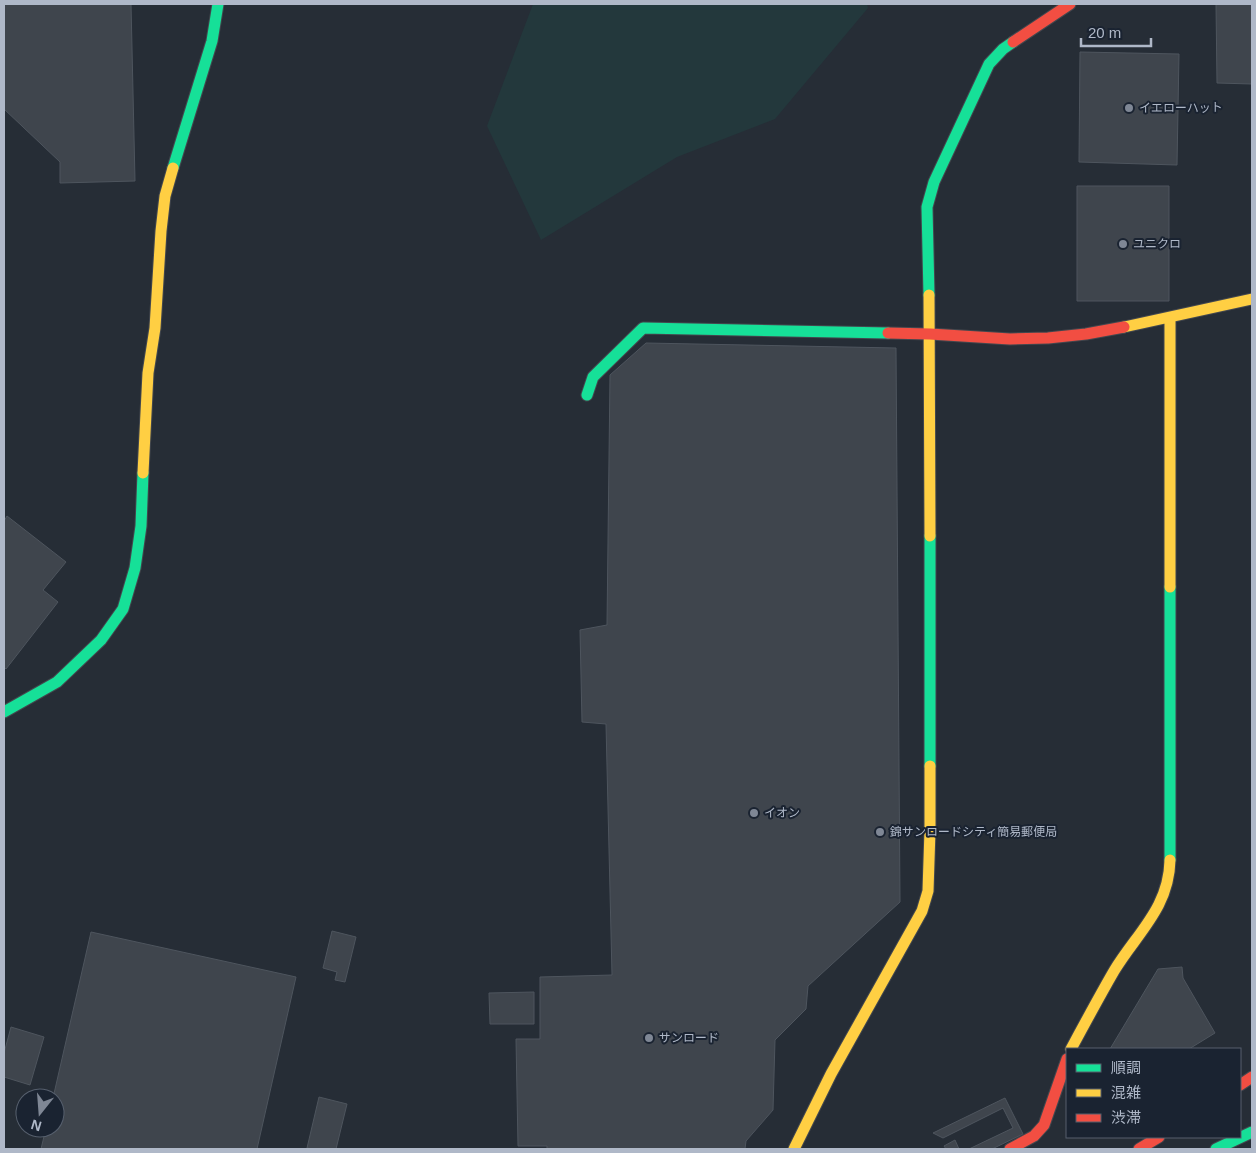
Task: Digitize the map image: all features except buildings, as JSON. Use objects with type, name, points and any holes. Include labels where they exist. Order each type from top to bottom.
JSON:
[{"type":"main road","points":[[4,712],[57,682],[101,640],[123,608],[135,568],[141,526],[148,373],[155,328],[165,196],[212,41],[218,4]]},
{"type":"main road","points":[[794,1149],[830,1074],[922,911],[928,891],[930,830],[930,334],[928,207],[934,182],[989,64],[1003,49],[1070,4]]},
{"type":"main road","points":[[587,395],[593,377],[643,328],[930,334],[1010,339],[1048,338],[1086,334],[1252,299]]},
{"type":"main road","points":[[1072,1048],[1115,970],[1157,910],[1164,894],[1170,863],[1170,317]]},
{"type":"main road","points":[[1010,1149],[1034,1136],[1044,1125],[1066,1062]]},
{"type":"main road","points":[[1241,1084],[1252,1077]]},
{"type":"main road","points":[[1139,1149],[1157,1138]]},
{"type":"main road","points":[[1216,1149],[1239,1138]]},
{"type":"green space","points":[[533,4],[867,4],[868,8],[775,119],[677,157],[541,240],[487,126]]},
{"type":"traffic: fast","points":[[173,168],[212,41],[218,4]]},
{"type":"traffic: fast","points":[[929,295],[927,207],[934,182],[989,64],[1003,49],[1013,42]]},
{"type":"traffic: fast","points":[[587,395],[593,377],[643,328],[888,333]]},
{"type":"traffic: fast","points":[[4,712],[57,682],[101,640],[123,609],[135,568],[141,526],[143,473]]},
{"type":"traffic: fast","points":[[930,536],[930,766]]},
{"type":"traffic: fast","points":[[1170,587],[1170,860]]},
{"type":"traffic: fast","points":[[1241,1137],[1252,1132]]},
{"type":"traffic: fast","points":[[1216,1149],[1239,1138]]},
{"type":"traffic: slow","points":[[143,473],[148,373],[155,328],[161,231],[165,196],[173,168]]},
{"type":"traffic: slow","points":[[929,295],[930,536]]},
{"type":"traffic: slow","points":[[1124,327],[1252,299]]},
{"type":"traffic: slow","points":[[1170,317],[1170,587]]},
{"type":"traffic: slow","points":[[794,1149],[831,1074],[922,911],[928,891],[930,766]]},
{"type":"traffic: slow","points":[[1072,1048],[1114,971],[1158,906],[1168,877],[1170,860]]},
{"type":"traffic: jam","points":[[1013,42],[1070,4]]},
{"type":"traffic: jam","points":[[888,333],[1010,339],[1048,338],[1124,327]]},
{"type":"traffic: jam","points":[[1010,1149],[1034,1136],[1044,1125],[1066,1062]]},
{"type":"traffic: jam","points":[[1241,1084],[1252,1077]]},
{"type":"traffic: jam","points":[[1139,1149],[1157,1138]]},
{"type":"place","name":"イエローハット","points":[[1129,108]]},
{"type":"place","name":"ユニクロ","points":[[1123,244]]},
{"type":"place","name":"イオン","points":[[754,813]]},
{"type":"place","name":"錦サンロードシティ簡易郵便局","points":[[880,832]]},
{"type":"place","name":"サンロード","points":[[649,1038]]}]
